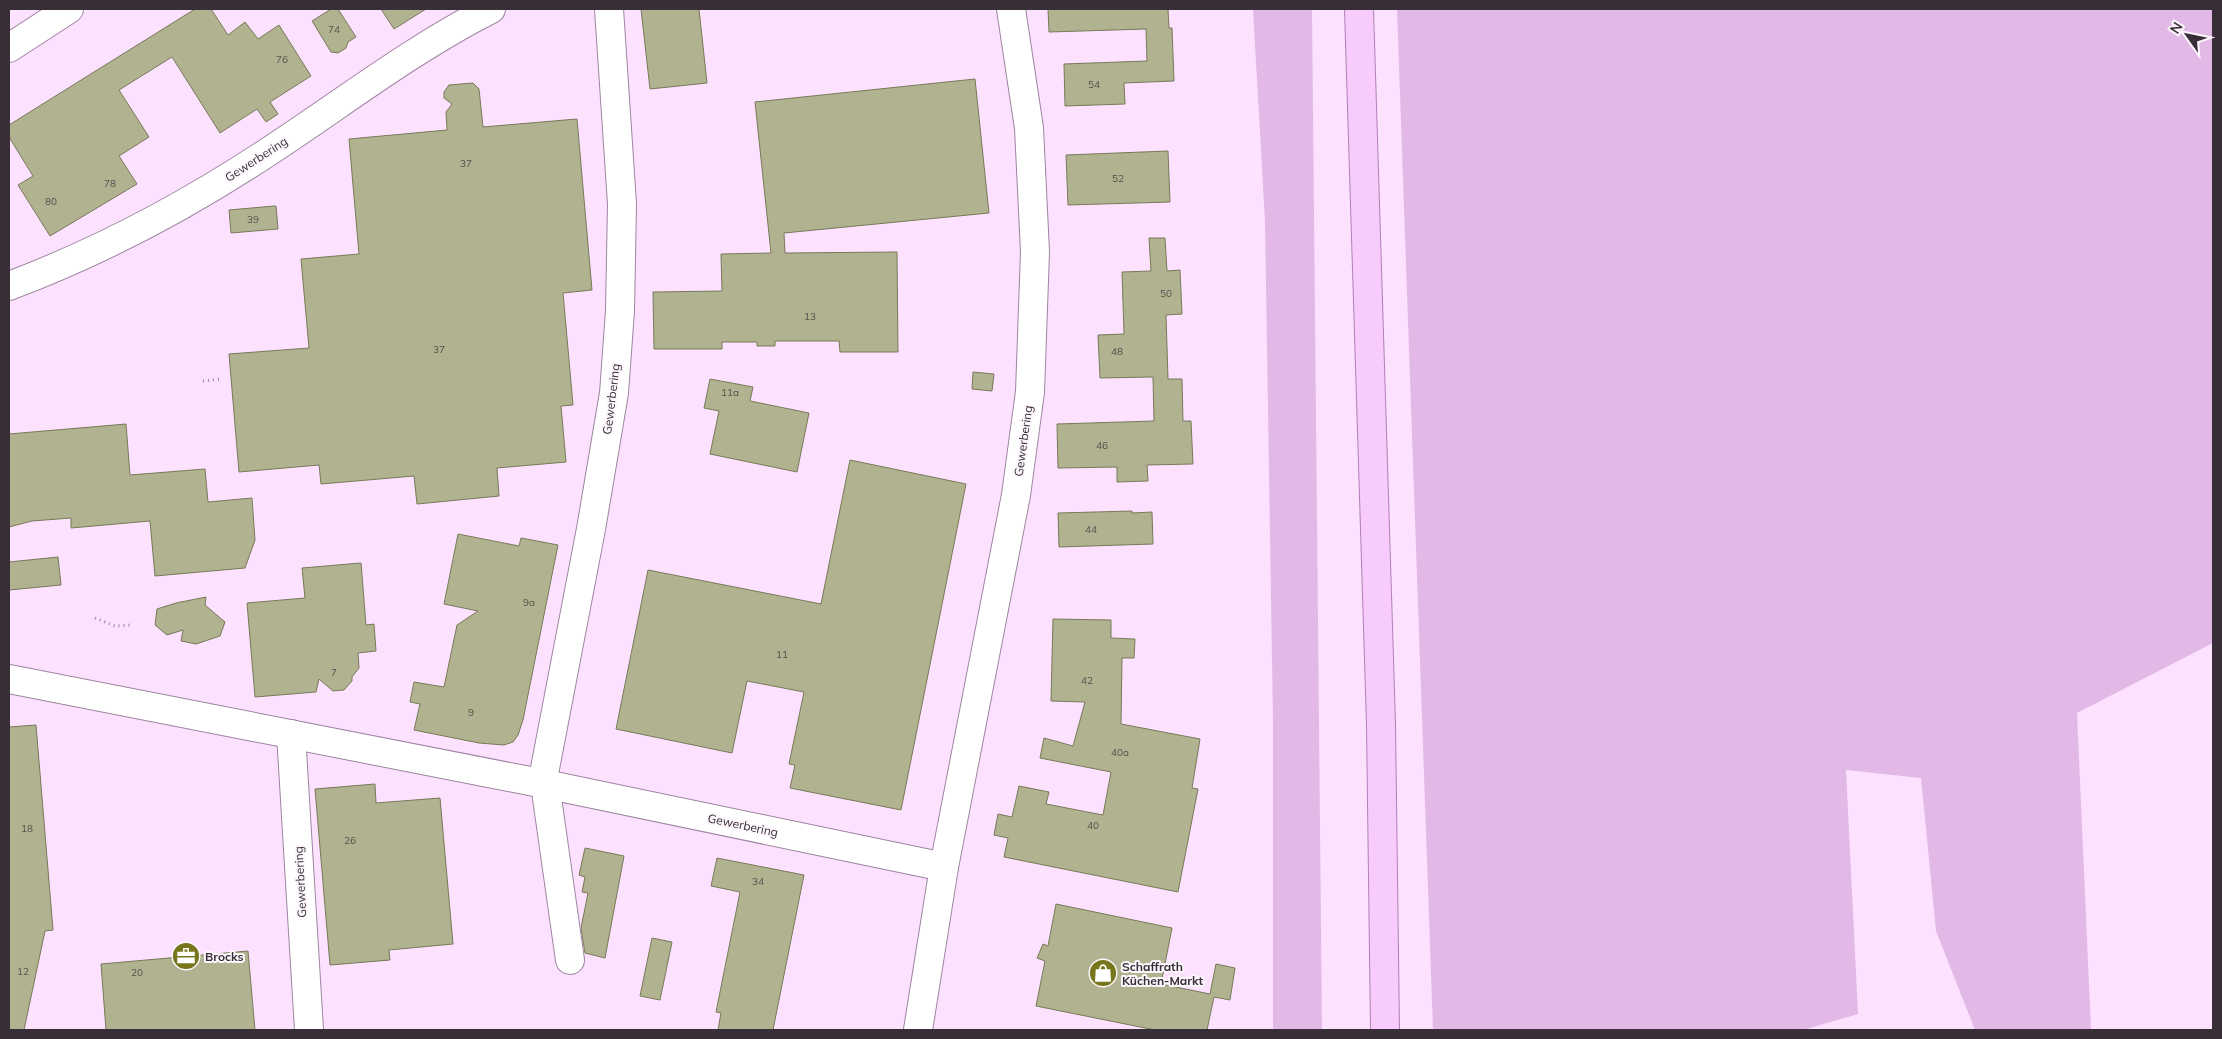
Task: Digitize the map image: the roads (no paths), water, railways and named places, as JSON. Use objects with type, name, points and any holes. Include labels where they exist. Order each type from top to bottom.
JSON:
[{"type":"main road","points":[[1360,9],[1381,724],[1385,1030]]},
{"type":"street","points":[[9,48],[69,9]]},
{"type":"street","name":"Gewerbering","points":[[9,286],[87,255],[164,216],[271,150],[452,29],[491,9]]},
{"type":"street","name":"Gewerbering","points":[[544,784],[614,393],[620,311],[622,204],[609,9]]},
{"type":"street","name":"Gewerbering","points":[[918,1030],[944,867],[1016,495],[1030,392],[1035,252],[1029,128],[1011,9]]},
{"type":"street","name":"Gewerbering","points":[[9,679],[544,784],[944,867]]},
{"type":"street","name":"Gewerbering","points":[[291,734],[309,1030]]},
{"type":"street","points":[[544,784],[570,960]]},
{"type":"place","name":"Brocks","points":[[186,956]]},
{"type":"place","name":"Schaffrath Küchen-Markt","points":[[1103,973]]}]
